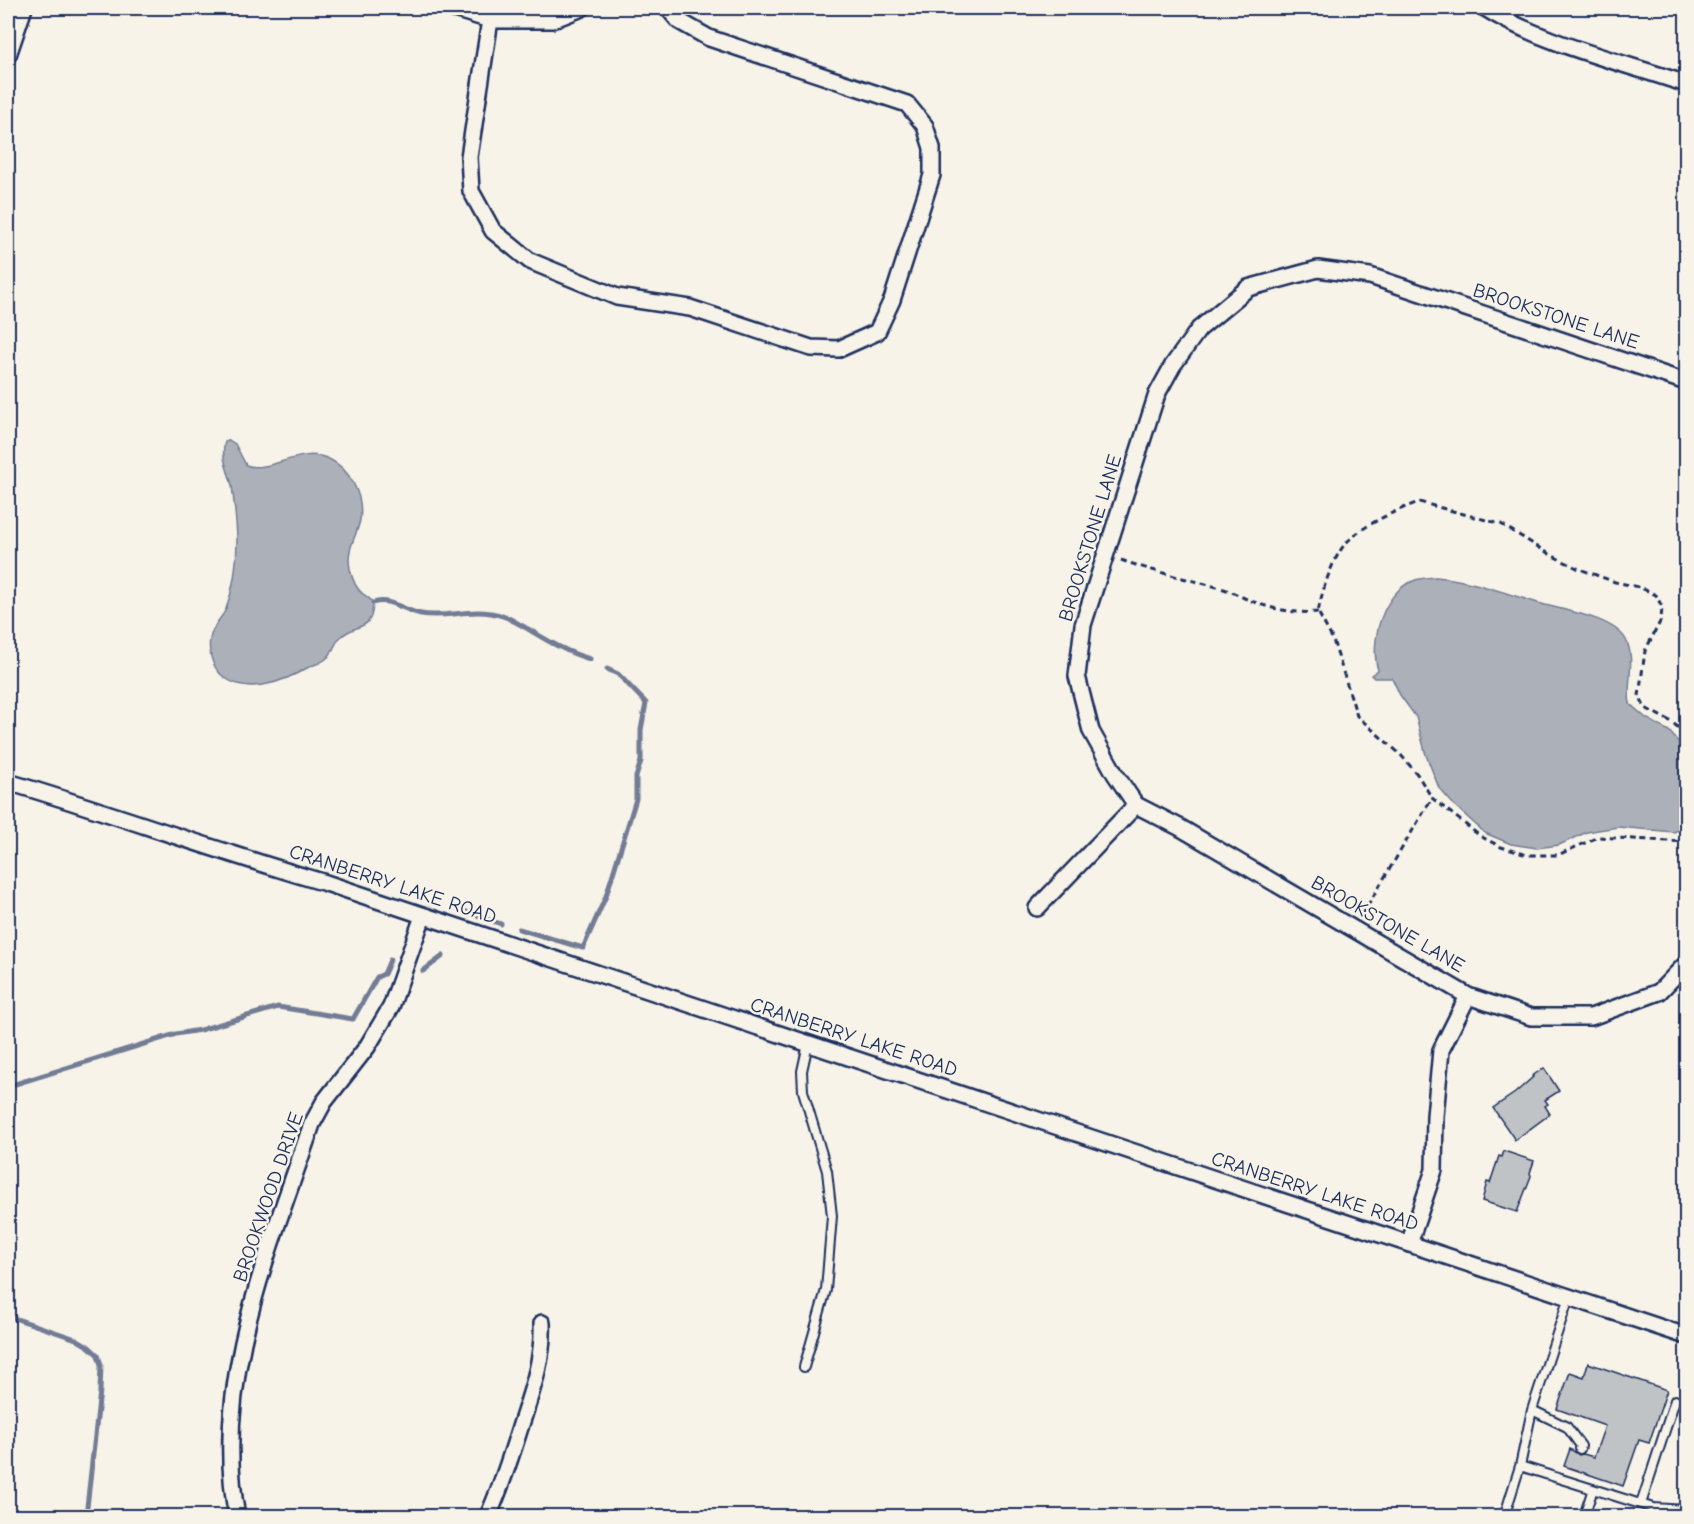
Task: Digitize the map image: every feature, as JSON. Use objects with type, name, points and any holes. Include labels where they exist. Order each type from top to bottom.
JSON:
[{"type":"street","points":[[8,55],[24,8]]},
{"type":"street","points":[[451,8],[490,20],[552,20],[582,8]]},
{"type":"street","points":[[490,20],[469,157],[471,191],[493,231],[530,261],[617,297],[690,308],[811,348],[839,350],[877,332],[892,300],[932,175],[932,148],[926,126],[907,104],[709,38],[678,21],[668,8]]},
{"type":"street","points":[[1485,8],[1557,41],[1686,84]]},
{"type":"street","name":"BROOKSTONE LANE","points":[[1686,382],[1370,276],[1318,269],[1248,288],[1199,329],[1173,365],[1157,394],[1083,625],[1077,676],[1091,731],[1115,774],[1136,805],[1179,827],[1468,996],[1531,1017],[1591,1017],[1659,993],[1686,964]]},
{"type":"street","name":"CRANBERRY LAKE ROAD","points":[[8,782],[423,916],[1686,1336]]},
{"type":"street","points":[[1037,908],[1136,805]]},
{"type":"street","name":"BROOKWOOD DRIVE","points":[[237,1516],[230,1472],[232,1396],[256,1294],[312,1124],[324,1102],[367,1047],[391,1007],[423,916]]},
{"type":"street","points":[[1409,1244],[1434,1170],[1435,1116],[1441,1050],[1468,996]]},
{"type":"street","points":[[488,1516],[498,1496],[537,1376],[543,1341],[542,1323]]},
{"type":"lane","points":[[804,1367],[826,1290],[832,1216],[827,1171],[803,1092],[802,1071],[808,1044]]},
{"type":"lane","points":[[1514,1516],[1505,1514],[1520,1466],[1532,1410],[1569,1297]]},
{"type":"lane","points":[[1641,1504],[1675,1400]]},
{"type":"lane","points":[[1532,1410],[1567,1427],[1581,1446],[1580,1449]]},
{"type":"lane","points":[[1520,1466],[1653,1508],[1686,1510]]},
{"type":"lane","points":[[1570,1481],[1573,1471]]},
{"type":"lane","points":[[1584,1516],[1593,1489]]},
{"type":"lane","points":[[1653,1508],[1665,1516]]},
{"type":"path","points":[[1686,735],[1672,722],[1645,708],[1639,696],[1640,673],[1645,651],[1661,620],[1662,606],[1656,595],[1639,587],[1615,582],[1577,568],[1501,524],[1419,502],[1355,534],[1340,550],[1322,592],[1318,612],[1333,640],[1358,716],[1400,754],[1417,774],[1432,798],[1480,836],[1501,847],[1527,855],[1558,855],[1598,837],[1686,842]]},
{"type":"path","points":[[1106,554],[1143,568],[1227,590],[1279,610],[1304,614],[1318,612]]},
{"type":"path","points":[[1354,928],[1432,798]]},
{"type":"shaded area","points":[[229,440],[235,444],[246,465],[264,466],[295,458],[317,456],[335,463],[349,476],[357,492],[361,511],[350,549],[350,569],[358,589],[373,603],[367,622],[342,636],[325,660],[278,681],[256,686],[235,683],[225,678],[216,668],[210,655],[211,634],[225,612],[236,567],[235,514],[232,486],[224,453],[225,442]]},
{"type":"shaded area","points":[[1436,577],[1475,584],[1586,616],[1599,620],[1620,632],[1629,647],[1630,704],[1646,718],[1669,731],[1686,751],[1686,823],[1674,832],[1618,827],[1598,830],[1587,832],[1559,845],[1537,848],[1511,844],[1485,833],[1454,805],[1439,788],[1426,755],[1416,717],[1400,695],[1392,678],[1374,678],[1371,675],[1378,670],[1375,646],[1377,632],[1386,607],[1403,587],[1413,581]]},
{"type":"building","points":[[1544,1068],[1559,1091],[1545,1100],[1548,1104],[1545,1106],[1550,1114],[1515,1140],[1493,1108]]},
{"type":"building","points":[[1504,1151],[1534,1161],[1531,1176],[1517,1212],[1482,1201],[1487,1182],[1490,1183],[1499,1156],[1502,1157]]},
{"type":"building","points":[[1588,1363],[1667,1390],[1649,1443],[1639,1440],[1623,1486],[1564,1466],[1570,1449],[1579,1455],[1594,1457],[1605,1426],[1557,1409],[1570,1372],[1584,1377]]},
{"type":"waterway","points":[[373,603],[385,602],[421,614],[481,612],[503,616],[558,646],[590,659]]},
{"type":"waterway","points":[[519,929],[583,948],[606,896],[636,799],[636,777],[641,761],[641,730],[646,703],[618,674],[607,669]]},
{"type":"waterway","points":[[458,909],[501,924]]},
{"type":"waterway","points":[[423,971],[443,956]]},
{"type":"waterway","points":[[8,1091],[12,1085],[176,1034],[200,1030],[278,1007],[353,1019],[377,977],[384,974],[390,960]]},
{"type":"waterway","points":[[8,1316],[76,1339],[98,1355],[101,1365],[100,1391],[86,1516]]}]
